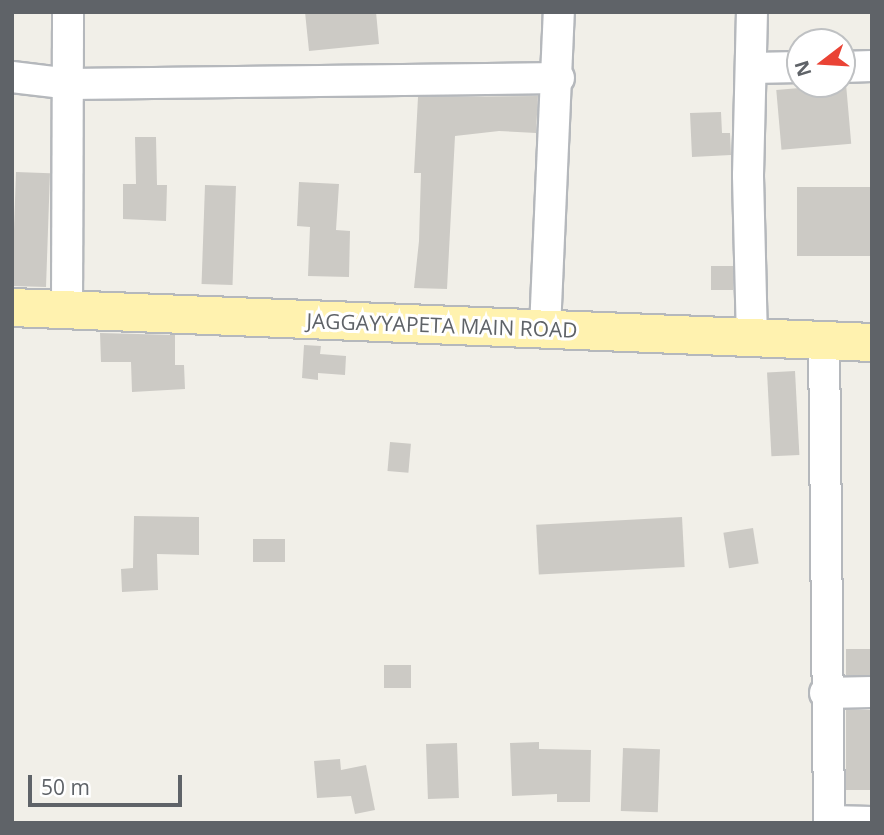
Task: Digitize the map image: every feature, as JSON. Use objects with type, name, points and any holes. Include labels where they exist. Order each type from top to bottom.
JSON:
[{"type":"main road","name":"JAGGAYYAPETA MAIN ROAD","points":[[12,307],[872,342]]},
{"type":"street","points":[[67,309],[70,84],[68,12]]},
{"type":"street","points":[[545,329],[559,78],[559,12]]},
{"type":"street","points":[[752,12],[748,175],[752,338]]},
{"type":"street","points":[[751,68],[786,67]]},
{"type":"street","points":[[12,76],[70,84],[559,78]]},
{"type":"street","points":[[824,340],[825,693],[829,822],[872,822]]},
{"type":"street","points":[[825,693],[872,692]]},
{"type":"building","points":[[305,12],[376,12],[379,44],[309,51]]},
{"type":"building","points":[[786,89],[786,98],[847,98],[851,144],[781,150],[776,90]]},
{"type":"building","points":[[538,96],[536,133],[499,131],[455,136],[447,289],[414,288],[419,241],[421,173],[414,173],[418,97]]},
{"type":"building","points":[[721,112],[722,133],[730,133],[731,155],[692,157],[690,113]]},
{"type":"building","points":[[135,137],[156,137],[157,185],[167,185],[166,221],[123,219],[123,184],[136,184]]},
{"type":"building","points":[[16,172],[50,173],[46,287],[12,286]]},
{"type":"building","points":[[299,182],[339,184],[336,230],[350,231],[349,277],[308,276],[310,227],[297,226]]},
{"type":"building","points":[[205,185],[236,186],[233,285],[202,284]]},
{"type":"building","points":[[797,187],[872,187],[872,256],[797,256]]},
{"type":"building","points":[[711,266],[733,266],[733,290],[711,290]]},
{"type":"building","points":[[100,333],[175,335],[175,365],[184,365],[185,389],[132,392],[131,362],[101,362]]},
{"type":"building","points":[[304,345],[321,346],[320,354],[346,356],[345,375],[318,373],[318,380],[302,378]]},
{"type":"building","points":[[795,371],[799,455],[771,456],[767,372]]},
{"type":"building","points":[[390,442],[411,444],[408,473],[387,471]]},
{"type":"building","points":[[134,516],[199,517],[199,555],[157,554],[158,590],[122,592],[121,569],[133,568]]},
{"type":"building","points":[[682,517],[685,567],[539,575],[536,525]]},
{"type":"building","points":[[753,528],[759,564],[729,568],[723,533]]},
{"type":"building","points":[[253,539],[285,539],[285,562],[253,562]]},
{"type":"building","points":[[846,649],[872,649],[872,675],[846,675]]},
{"type":"building","points":[[384,665],[411,665],[411,688],[384,688]]},
{"type":"building","points":[[846,710],[872,710],[872,790],[846,790]]},
{"type":"building","points":[[539,742],[539,749],[591,750],[590,802],[557,802],[557,794],[512,796],[510,743]]},
{"type":"building","points":[[457,743],[459,798],[428,799],[426,744]]},
{"type":"building","points":[[623,748],[660,749],[658,812],[621,811]]},
{"type":"building","points":[[340,759],[341,770],[366,765],[375,810],[355,814],[351,796],[317,798],[314,761]]}]
